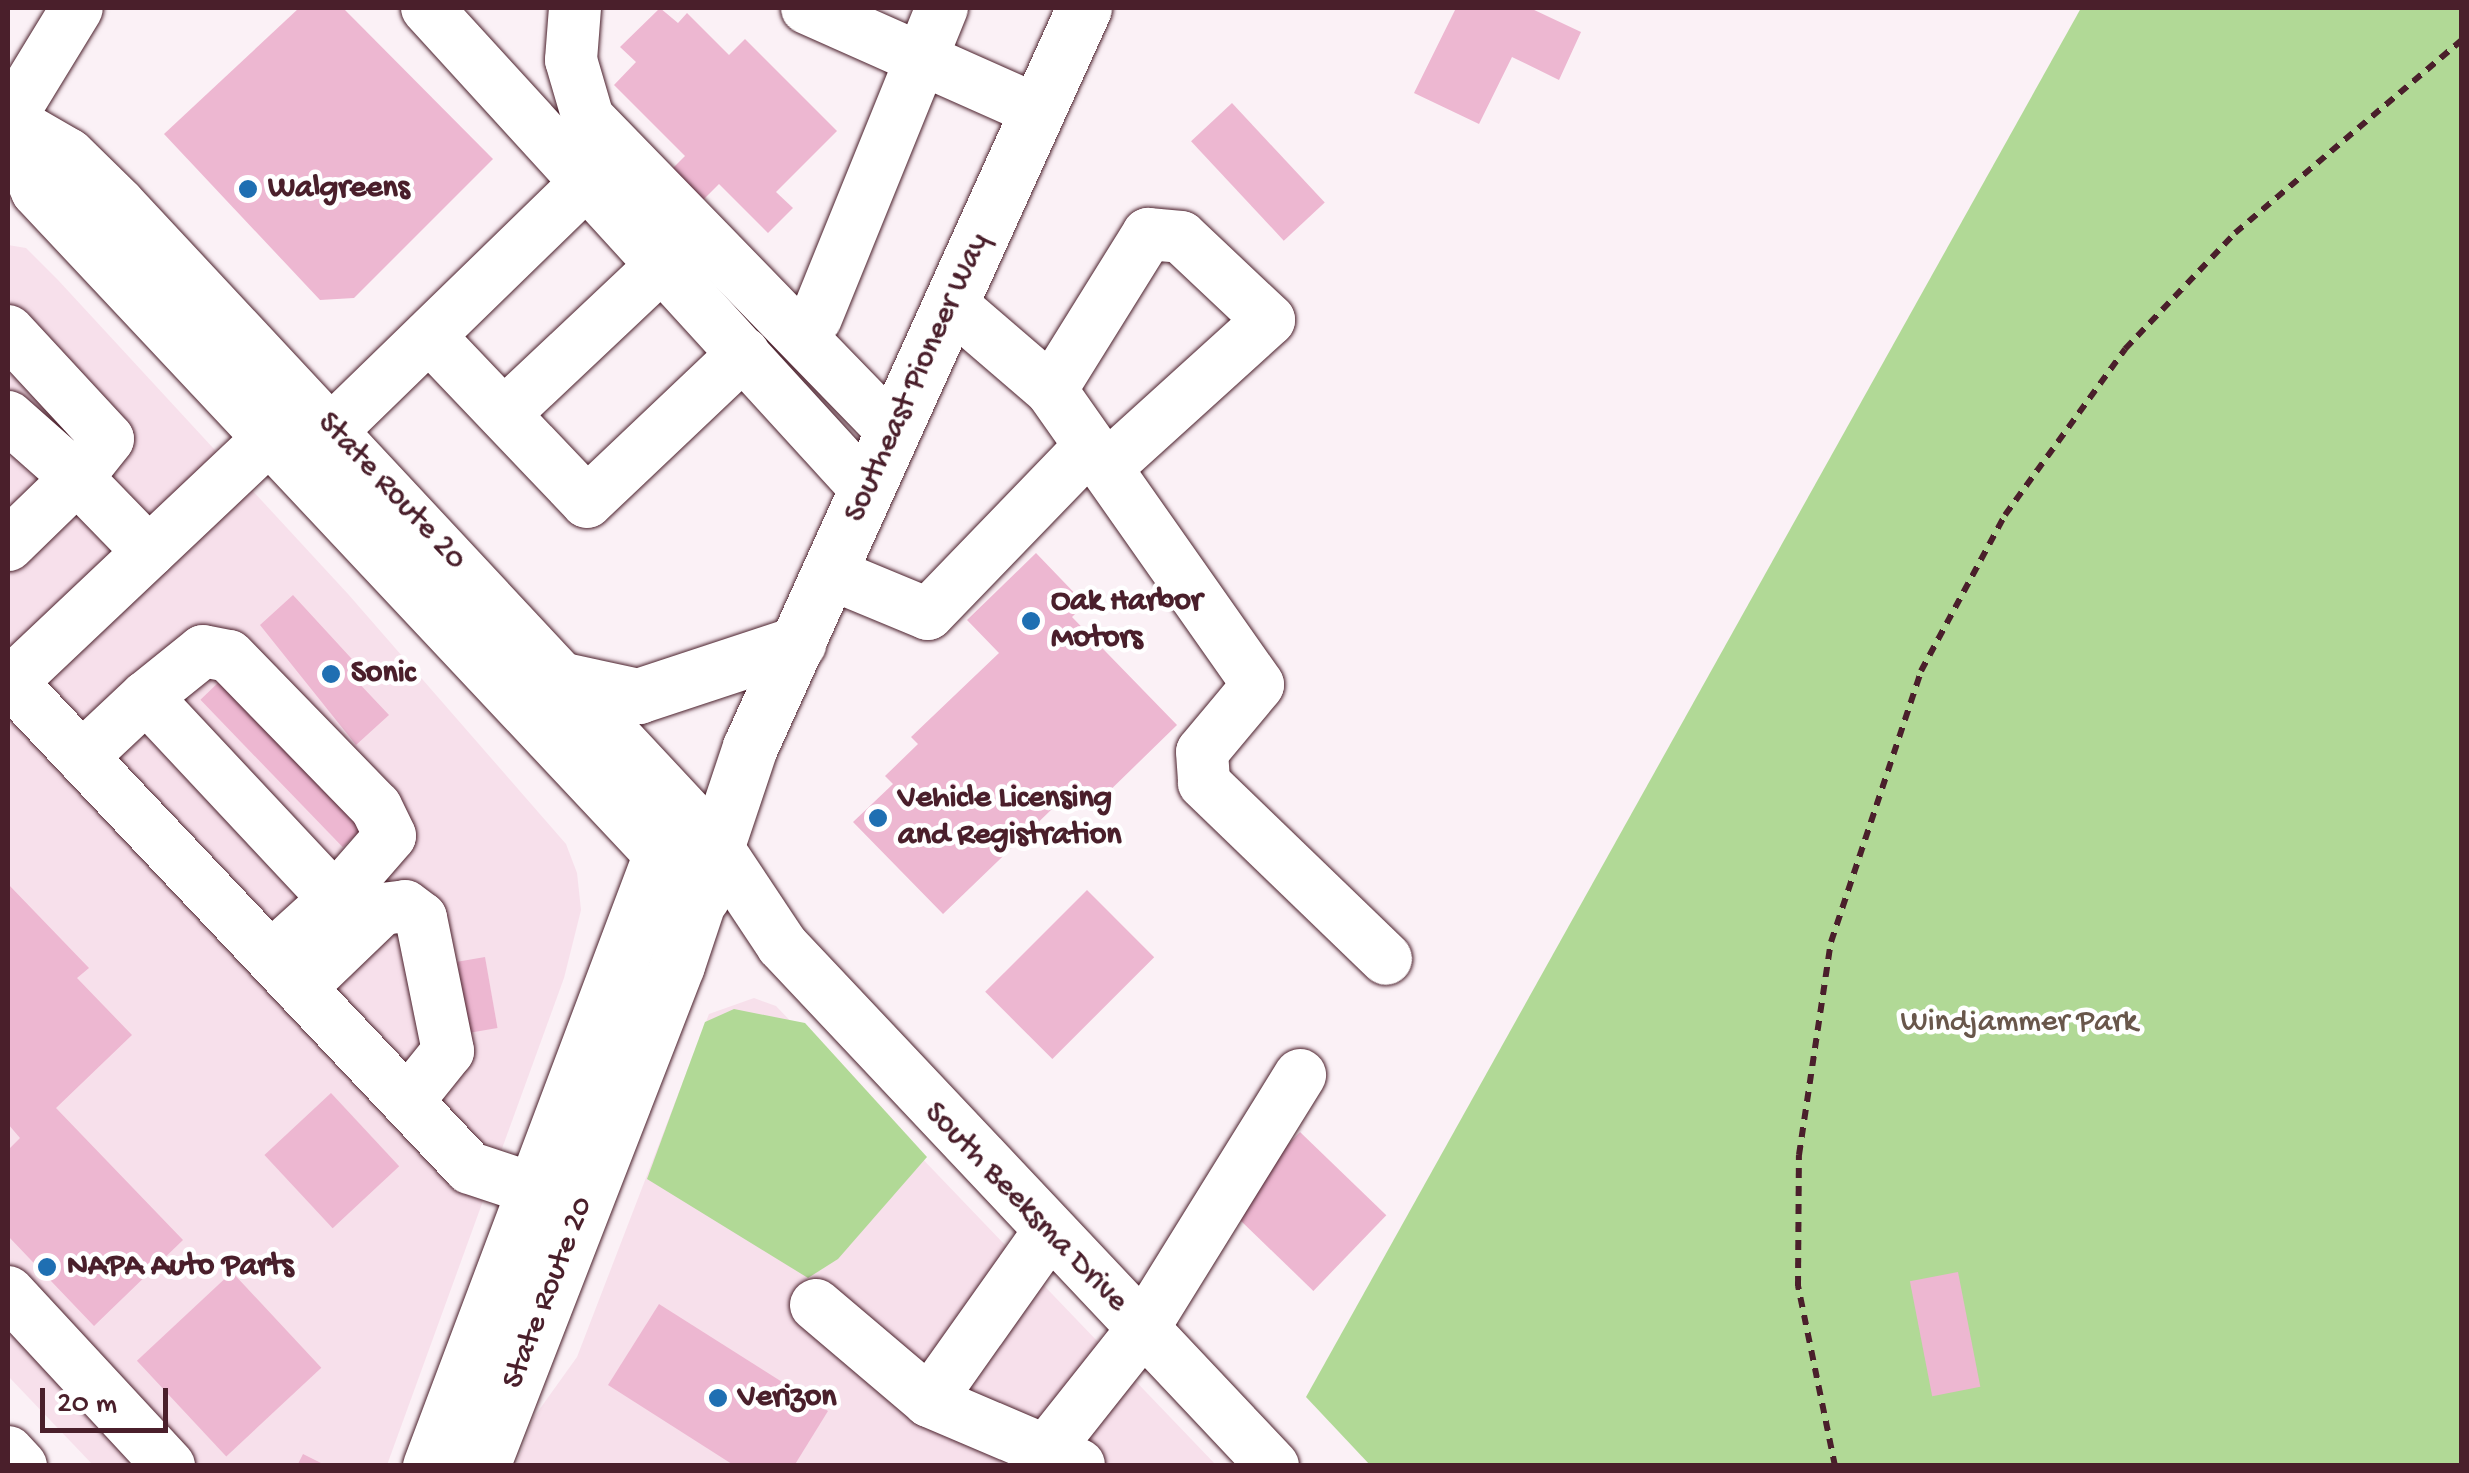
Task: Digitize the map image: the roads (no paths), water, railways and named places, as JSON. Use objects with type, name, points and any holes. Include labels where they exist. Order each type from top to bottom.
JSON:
[{"type":"main road","name":"Southeast Pioneer Way","points":[[710,874],[750,747],[1084,8]]},
{"type":"main road","name":"State Route 20","points":[[8,122],[67,156],[332,429],[568,681],[680,806],[710,874],[482,1466]]},
{"type":"main road","name":"State Route 20","points":[[8,122],[38,190],[658,856],[710,874]]},
{"type":"main road","points":[[568,681],[638,696],[798,643]]},
{"type":"main road","name":"Southeast Pioneer Way","points":[[680,806],[750,747]]},
{"type":"main road","points":[[430,1466],[680,806]]},
{"type":"street","points":[[8,122],[77,8]]},
{"type":"street","points":[[427,8],[868,490]]},
{"type":"street","points":[[576,8],[572,60],[588,118],[893,432]]},
{"type":"street","points":[[811,8],[1038,111]]},
{"type":"street","points":[[816,318],[917,59],[942,8]]},
{"type":"street","points":[[332,429],[587,182]]},
{"type":"street","points":[[829,573],[928,614],[1098,457],[1268,320],[1181,237],[1148,234],[1051,390]]},
{"type":"street","points":[[504,414],[662,265]]},
{"type":"street","points":[[951,304],[1051,390],[1258,685],[1202,752],[1204,783],[1386,959]]},
{"type":"street","points":[[8,331],[107,430],[104,448],[8,545]]},
{"type":"street","points":[[429,336],[588,502],[744,353]]},
{"type":"street","points":[[8,417],[77,478],[149,552]]},
{"type":"street","points":[[268,438],[9,684],[470,1168],[533,1189]]},
{"type":"street","points":[[82,757],[203,651],[229,656],[376,807],[390,836],[334,899],[286,973]]},
{"type":"street","points":[[146,697],[334,899]]},
{"type":"street","name":"South Beeksma Drive","points":[[710,874],[782,945],[1048,1233],[1274,1466]]},
{"type":"street","points":[[286,973],[382,908],[405,906],[421,918],[448,1052],[407,1102]]},
{"type":"street","points":[[816,1305],[929,1401],[1063,1458],[1300,1075]]},
{"type":"street","points":[[929,1401],[1048,1233]]},
{"type":"street","points":[[8,1292],[169,1466]]},
{"type":"street","points":[[8,1452],[20,1466]]},
{"type":"place","name":"Walgreens","points":[[248,189]]},
{"type":"place","name":"Oak Harbor Motors","points":[[1031,621]]},
{"type":"place","name":"Sonic","points":[[331,674]]},
{"type":"place","name":"Vehicle Licensing and Registration","points":[[878,818]]},
{"type":"place","name":"NAPA Auto Parts","points":[[47,1267]]},
{"type":"place","name":"Verizon","points":[[718,1398]]},
{"type":"park label","name":"Windjammer Park","points":[[2019,1023]]}]
